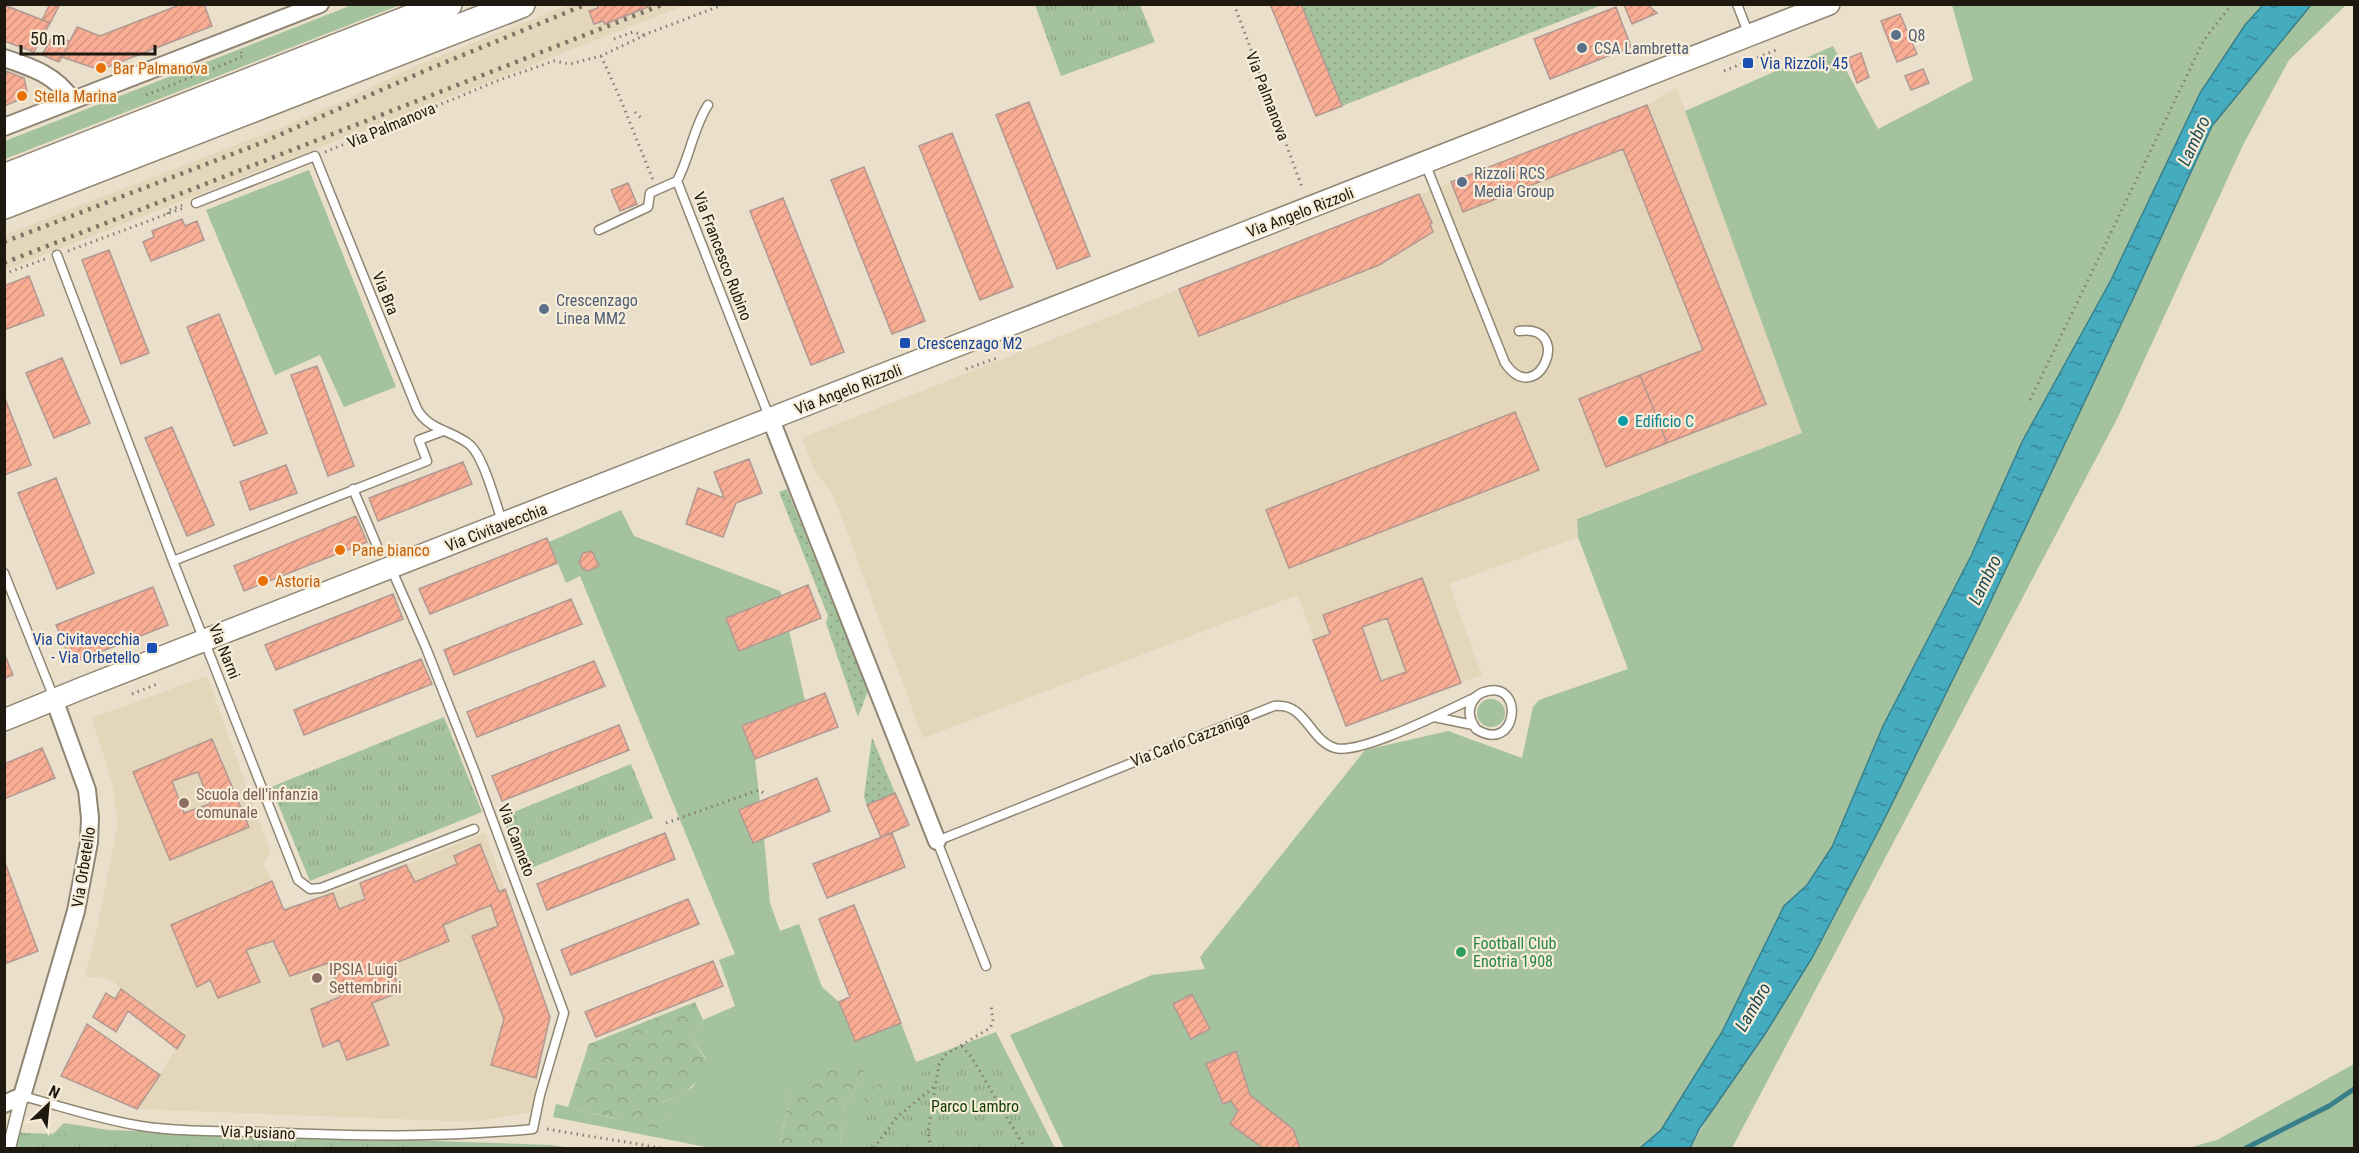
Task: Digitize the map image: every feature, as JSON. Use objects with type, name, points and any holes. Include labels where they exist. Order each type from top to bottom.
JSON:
[{"type":"highway","points":[[4,178],[448,4]]},
{"type":"highway","points":[[4,206],[521,4]]},
{"type":"street","points":[[4,127],[320,4]]},
{"type":"street","name":"Via Angelo Rizzoli","points":[[771,420],[1828,5]]},
{"type":"street","points":[[4,58],[44,73],[58,83],[72,100]]},
{"type":"street","points":[[771,420],[937,841]]},
{"type":"street","name":"Via Civitavecchia","points":[[4,720],[771,420]]},
{"type":"street","name":"Via Orbetello","points":[[22,1096],[76,911],[89,842],[90,818],[87,790],[54,699]]},
{"type":"street","name":"Via Pusiano","points":[[4,1091],[22,1096]]},
{"type":"street","points":[[4,1104],[22,1096]]},
{"type":"street","points":[[9,1149],[22,1096]]},
{"type":"lane","points":[[1737,4],[1750,36]]},
{"type":"lane","name":"Via Francesco Rubino","points":[[708,105],[699,118],[685,164],[677,181],[771,420]]},
{"type":"lane","points":[[196,203],[315,156]]},
{"type":"lane","name":"Via Bra","points":[[315,156],[417,409],[428,423],[464,440],[477,452],[503,524]]},
{"type":"lane","points":[[1425,163],[1505,363],[1516,374],[1532,375],[1544,368],[1548,347],[1540,335],[1534,331],[1519,331]]},
{"type":"lane","points":[[599,230],[648,207],[650,193],[677,181]]},
{"type":"lane","name":"Via Narni","points":[[57,255],[291,866],[302,885],[310,889],[321,888],[474,829]]},
{"type":"lane","points":[[173,561],[427,461],[419,440],[443,431]]},
{"type":"lane","points":[[353,489],[377,546]]},
{"type":"lane","name":"Via Canneto","points":[[391,568],[426,648],[474,770],[564,1013],[540,1095],[533,1129]]},
{"type":"lane","name":"Via Orbetello","points":[[4,573],[54,699]]},
{"type":"lane","points":[[1434,717],[1473,725],[1484,733],[1499,733],[1507,727],[1513,712],[1509,700],[1501,693],[1487,691],[1476,697],[1469,710],[1473,725]]},
{"type":"lane","name":"Via Carlo Cazzaniga","points":[[937,841],[1274,706],[1287,706],[1295,709],[1324,742],[1344,749],[1360,746],[1434,717],[1476,697]]},
{"type":"lane","points":[[937,841],[986,966]]},
{"type":"lane","name":"Via Pusiano","points":[[22,1096],[119,1122],[156,1128],[391,1136],[458,1135],[533,1129]]},
{"type":"path","name":"Via Palmanova","points":[[315,156],[533,68],[554,61],[570,64],[601,56],[646,35],[725,4]]},
{"type":"path","name":"Via Palmanova","points":[[1234,4],[1302,187]]},
{"type":"path","points":[[2030,400],[2205,40],[2232,4]]},
{"type":"path","points":[[614,39],[633,32],[642,36],[646,35]]},
{"type":"path","points":[[1724,71],[1776,50]]},
{"type":"path","points":[[146,95],[243,56],[240,51]]},
{"type":"path","points":[[601,56],[657,190]]},
{"type":"path","points":[[635,112],[642,119]]},
{"type":"path","points":[[4,274],[196,203]]},
{"type":"path","points":[[966,369],[997,358]]},
{"type":"path","points":[[132,694],[160,683]]},
{"type":"path","points":[[666,823],[759,790],[764,793]]},
{"type":"path","points":[[931,1149],[928,1132],[939,1065],[945,1055],[990,1028],[993,1022],[991,1005]]},
{"type":"path","points":[[962,1046],[972,1058],[1025,1149]]},
{"type":"path","points":[[874,1149],[897,1117],[936,1086]]},
{"type":"path","points":[[533,1129],[554,1129],[661,1149]]},
{"type":"shaded area","points":[[568,5],[686,5],[5,270],[4,235],[277,129],[350,98],[406,70]]},
{"type":"shaded area","points":[[1677,88],[1802,433],[1577,518],[1578,537],[1449,584],[1482,675],[1346,726],[1298,595],[923,738],[833,494],[815,471],[802,438],[1647,105]]},
{"type":"shaded area","name":"IPSIA Luigi Settembrini","points":[[207,676],[270,851],[264,864],[284,910],[360,883],[485,833],[550,1017],[531,1112],[474,1122],[137,1109],[185,1036],[109,979],[85,976],[118,823],[112,783],[92,718]]},
{"type":"green space","points":[[352,5],[400,5],[5,159],[5,141]]},
{"type":"green space","points":[[1035,5],[1140,5],[1155,42],[1061,76]]},
{"type":"green space","points":[[1301,5],[1602,5],[1342,106]]},
{"type":"green space","points":[[1952,5],[2263,5],[2245,25],[2200,93],[2111,280],[2022,442],[1971,556],[1883,726],[1832,847],[1807,885],[1784,906],[1722,1032],[1661,1130],[1640,1148],[1064,1148],[1010,1035],[1152,975],[1205,969],[1200,957],[1365,750],[1448,731],[1522,758],[1533,707],[1539,700],[1628,669],[1578,537],[1577,519],[1802,433],[1685,111],[1833,46],[1878,129],[1973,80]]},
{"type":"green space","points":[[2311,5],[2346,5],[2289,60],[2243,145],[2118,417],[1732,1148],[1690,1148],[1881,826],[1980,624],[2212,126]]},
{"type":"green space","points":[[309,170],[396,387],[344,407],[320,355],[275,375],[206,210]]},
{"type":"green space","points":[[787,489],[868,691],[858,717],[826,623],[828,616],[779,492]]},
{"type":"green space","points":[[621,510],[634,536],[780,591],[782,596],[726,619],[739,650],[789,630],[805,701],[742,726],[755,759],[760,802],[739,811],[753,843],[764,838],[770,903],[780,931],[799,924],[822,987],[839,1002],[855,1041],[901,1023],[916,1062],[996,1032],[1055,1148],[840,1148],[844,1105],[864,1078],[791,1093],[780,1148],[711,1148],[553,1117],[556,1104],[616,1119],[676,1123],[662,1114],[662,1103],[693,1087],[706,1059],[690,1037],[703,1020],[735,1006],[719,960],[735,954],[580,576],[566,583],[549,542]]},
{"type":"green space","points":[[1491,699],[1501,703],[1505,713],[1501,723],[1491,727],[1481,723],[1477,713],[1481,703]]},
{"type":"green space","points":[[444,717],[482,812],[310,881],[271,787]]},
{"type":"green space","points":[[872,737],[895,793],[867,805],[864,797]]},
{"type":"green space","points":[[631,764],[653,818],[524,871],[502,817]]},
{"type":"green space","points":[[695,1002],[703,1020],[690,1037],[706,1060],[703,1070],[695,1083],[662,1103],[662,1114],[677,1123],[679,1134],[568,1107],[589,1044]]},
{"type":"green space","name":"Parco Lambro","points":[[997,1058],[1043,1148],[852,1148],[872,1097],[939,1065],[976,1064]]},
{"type":"green space","points":[[840,1063],[863,1068],[864,1078],[844,1105],[840,1148],[780,1148],[791,1093],[799,1084]]},
{"type":"green space","points":[[2354,1064],[2354,1148],[2188,1148],[2217,1140]]},
{"type":"green space","points":[[886,1080],[894,1086],[880,1098],[866,1103],[864,1099],[869,1089]]},
{"type":"green space","points":[[64,1123],[109,1130],[551,1145],[571,1148],[39,1148]]},
{"type":"green space","points":[[4,1131],[27,1133],[500,1148],[5,1148]]},
{"type":"water","name":"Lambro","points":[[2263,5],[2311,5],[2212,126],[1980,624],[1881,826],[1812,958],[1765,1034],[1700,1128],[1690,1148],[1640,1148],[1661,1130],[1722,1032],[1784,906],[1807,885],[1832,847],[1883,726],[1971,556],[2022,442],[2111,280],[2200,93],[2245,25]]},
{"type":"building","points":[[50,4],[60,4],[50,23],[42,20]]},
{"type":"building","points":[[182,4],[204,4],[212,26],[100,70],[62,57],[77,27],[100,36]]},
{"type":"building","points":[[597,4],[649,4],[650,6],[605,24],[603,21],[594,24],[589,11],[598,8]]},
{"type":"building","points":[[1270,4],[1301,4],[1342,106],[1316,116]]},
{"type":"building","points":[[1647,4],[1657,13],[1632,24],[1624,5]]},
{"type":"building","points":[[4,5],[50,23],[34,52],[4,41]]},
{"type":"building","points":[[1616,7],[1631,47],[1550,79],[1534,39]]},
{"type":"building","points":[[1900,14],[1917,54],[1897,62],[1881,21]]},
{"type":"building","points":[[53,36],[70,41],[59,62],[42,55]]},
{"type":"building","points":[[1861,53],[1869,77],[1857,83],[1848,58]]},
{"type":"building","points":[[1923,69],[1929,83],[1911,90],[1905,76]]},
{"type":"building","points":[[6,71],[24,78],[28,96],[4,106]]},
{"type":"building","points":[[1029,102],[1090,256],[1057,269],[996,115]]},
{"type":"building","points":[[1647,105],[1766,404],[1667,443],[1640,375],[1703,350],[1623,149],[1463,212],[1451,182]]},
{"type":"building","points":[[952,133],[1013,287],[980,300],[919,146]]},
{"type":"building","points":[[864,167],[925,321],[892,334],[831,180]]},
{"type":"building","points":[[628,183],[637,204],[620,211],[611,190]]},
{"type":"building","points":[[1419,194],[1432,223],[1430,224],[1433,232],[1379,265],[1199,336],[1179,289]]},
{"type":"building","points":[[783,198],[844,352],[811,365],[750,211]]},
{"type":"building","points":[[182,219],[185,226],[197,221],[204,240],[151,261],[143,242],[154,237],[152,231]]},
{"type":"building","points":[[109,250],[149,353],[121,364],[82,260]]},
{"type":"building","points":[[29,276],[44,315],[4,330],[4,286]]},
{"type":"building","points":[[219,314],[267,433],[234,446],[187,327]]},
{"type":"building","points":[[62,358],[90,423],[54,438],[26,373]]},
{"type":"building","points":[[317,366],[354,466],[328,476],[291,375]]},
{"type":"building","name":"Edificio C","points":[[1640,375],[1667,443],[1606,467],[1579,399]]},
{"type":"building","points":[[4,396],[31,465],[4,475]]},
{"type":"building","points":[[1515,412],[1539,470],[1289,568],[1266,510]]},
{"type":"building","points":[[172,427],[214,525],[187,536],[145,438]]},
{"type":"building","points":[[749,459],[762,493],[736,503],[723,537],[686,524],[698,488],[724,498],[714,472]]},
{"type":"building","points":[[463,462],[472,484],[378,521],[369,498]]},
{"type":"building","points":[[286,465],[297,493],[250,510],[240,482]]},
{"type":"building","points":[[56,478],[94,573],[57,589],[18,493]]},
{"type":"building","points":[[356,516],[367,542],[244,591],[234,566]]},
{"type":"building","points":[[547,538],[557,563],[430,614],[419,589]]},
{"type":"building","points":[[592,551],[599,566],[588,571],[582,568],[579,562],[583,553]]},
{"type":"building","points":[[1422,578],[1461,683],[1346,726],[1313,640],[1330,634],[1323,615]],"holes":[[[1387,618],[1406,672],[1381,681],[1362,627]]]},
{"type":"building","points":[[808,585],[821,618],[739,651],[726,618]]},
{"type":"building","points":[[153,587],[168,625],[72,663],[56,625]]},
{"type":"building","points":[[393,594],[403,619],[276,670],[265,645]]},
{"type":"building","points":[[571,599],[582,624],[454,675],[444,650]]},
{"type":"building","points":[[4,653],[13,675],[4,678]]},
{"type":"building","points":[[421,659],[432,684],[304,735],[294,710]]},
{"type":"building","points":[[594,661],[605,686],[477,737],[467,712]]},
{"type":"building","points":[[825,693],[838,727],[755,759],[742,726]]},
{"type":"building","points":[[619,725],[629,750],[502,801],[492,776]]},
{"type":"building","points":[[212,739],[249,827],[170,860],[133,772]],"holes":[[[198,772],[210,804],[184,813],[172,781]]]},
{"type":"building","points":[[42,748],[55,778],[4,799],[4,764]]},
{"type":"building","points":[[817,778],[830,811],[753,843],[739,810]]},
{"type":"building","points":[[895,793],[909,825],[881,837],[867,805]]},
{"type":"building","points":[[665,833],[675,859],[547,910],[537,884]]},
{"type":"building","points":[[892,833],[905,867],[827,898],[813,864]]},
{"type":"building","points":[[480,844],[499,892],[505,889],[550,1017],[536,1078],[491,1065],[504,1019],[472,936],[498,926],[491,905],[443,925],[449,941],[391,965],[400,992],[372,1003],[389,1045],[347,1060],[339,1040],[323,1047],[311,1009],[340,997],[331,962],[290,976],[273,941],[246,950],[260,982],[218,998],[210,980],[197,987],[171,925],[272,881],[284,910],[333,893],[339,909],[365,899],[360,883],[406,865],[415,882],[457,864],[454,856]]},
{"type":"building","points":[[4,860],[38,951],[7,963],[4,956]]},
{"type":"building","points":[[688,899],[699,924],[571,975],[561,950]]},
{"type":"building","points":[[854,905],[901,1023],[855,1041],[839,1002],[850,997],[819,919]]},
{"type":"building","points":[[713,961],[723,986],[596,1037],[585,1012]]},
{"type":"building","points":[[121,989],[185,1036],[177,1049],[128,1011],[116,1032],[93,1017],[106,993],[115,999]]},
{"type":"building","points":[[1192,994],[1210,1029],[1191,1039],[1173,1004]]},
{"type":"building","points":[[87,1024],[160,1075],[137,1109],[61,1076]]},
{"type":"building","points":[[1236,1051],[1250,1095],[1293,1129],[1300,1148],[1263,1148],[1230,1124],[1238,1111],[1231,1101],[1223,1104],[1206,1064]]},
{"type":"waterway","points":[[2246,1148],[2329,1106],[2354,1089]]},
{"type":"railway","points":[[4,242],[261,143],[429,69],[587,4]]},
{"type":"railway","points":[[4,263],[664,4]]},
{"type":"place","name":"Q8","points":[[1896,35]]},
{"type":"place","name":"CSA Lambretta","points":[[1582,48]]},
{"type":"place","name":"Via Rizzoli, 45","points":[[1748,63]]},
{"type":"place","name":"Bar Palmanova","points":[[101,68]]},
{"type":"place","name":"Stella Marina","points":[[22,96]]},
{"type":"place","name":"Rizzoli RCS Media Group","points":[[1462,182]]},
{"type":"place","name":"Crescenzago Linea MM2","points":[[544,309]]},
{"type":"place","name":"Crescenzago M2","points":[[905,343]]},
{"type":"place","name":"Edificio C","points":[[1623,421]]},
{"type":"place","name":"Pane bianco","points":[[340,550]]},
{"type":"place","name":"Astoria","points":[[263,581]]},
{"type":"place","name":"Via Civitavecchia - Via Orbetello","points":[[152,648]]},
{"type":"place","name":"Scuola dell'infanzia comunale","points":[[184,803]]},
{"type":"place","name":"Football Club Enotria 1908","points":[[1461,952]]},
{"type":"place","name":"IPSIA Luigi Settembrini","points":[[317,978]]}]
